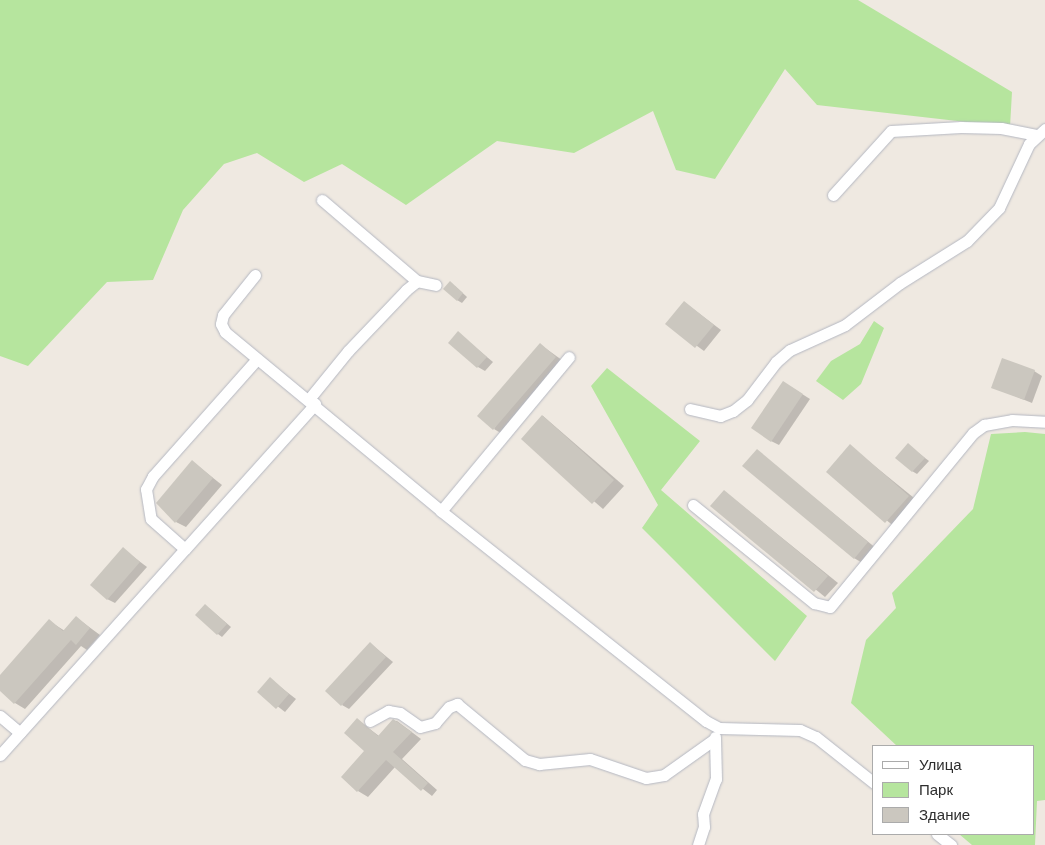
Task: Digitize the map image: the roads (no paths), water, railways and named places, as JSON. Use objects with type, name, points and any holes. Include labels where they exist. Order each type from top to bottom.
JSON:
[{"type":"lane","points":[[833,195],[891,132],[961,127],[1041,132]]},
{"type":"lane","points":[[690,409],[720,416],[733,411],[748,400],[776,362],[790,350],[845,325],[900,283],[967,241],[999,208],[1022,157],[1041,132]]},
{"type":"lane","points":[[322,200],[417,281],[436,285]]},
{"type":"lane","points":[[254,275],[223,315],[221,324],[225,332],[312,402],[441,511],[719,728],[800,730],[816,737],[872,781]]},
{"type":"lane","points":[[0,755],[185,548],[312,402],[348,351],[417,281]]},
{"type":"lane","points":[[441,511],[569,356]]},
{"type":"lane","points":[[185,548],[151,520],[146,489],[153,476],[257,359]]},
{"type":"lane","points":[[693,505],[814,603],[830,606],[973,433],[984,425],[1012,420],[1045,422]]},
{"type":"lane","points":[[370,721],[388,711],[400,713],[420,727],[435,723],[450,707],[457,704],[525,760],[539,764],[590,759],[646,778],[664,775],[713,740],[719,728]]},
{"type":"lane","points":[[0,716],[20,733]]},
{"type":"lane","points":[[698,845],[704,827],[703,814],[716,779],[713,740]]},
{"type":"lane","points":[[938,835],[951,845]]}]
